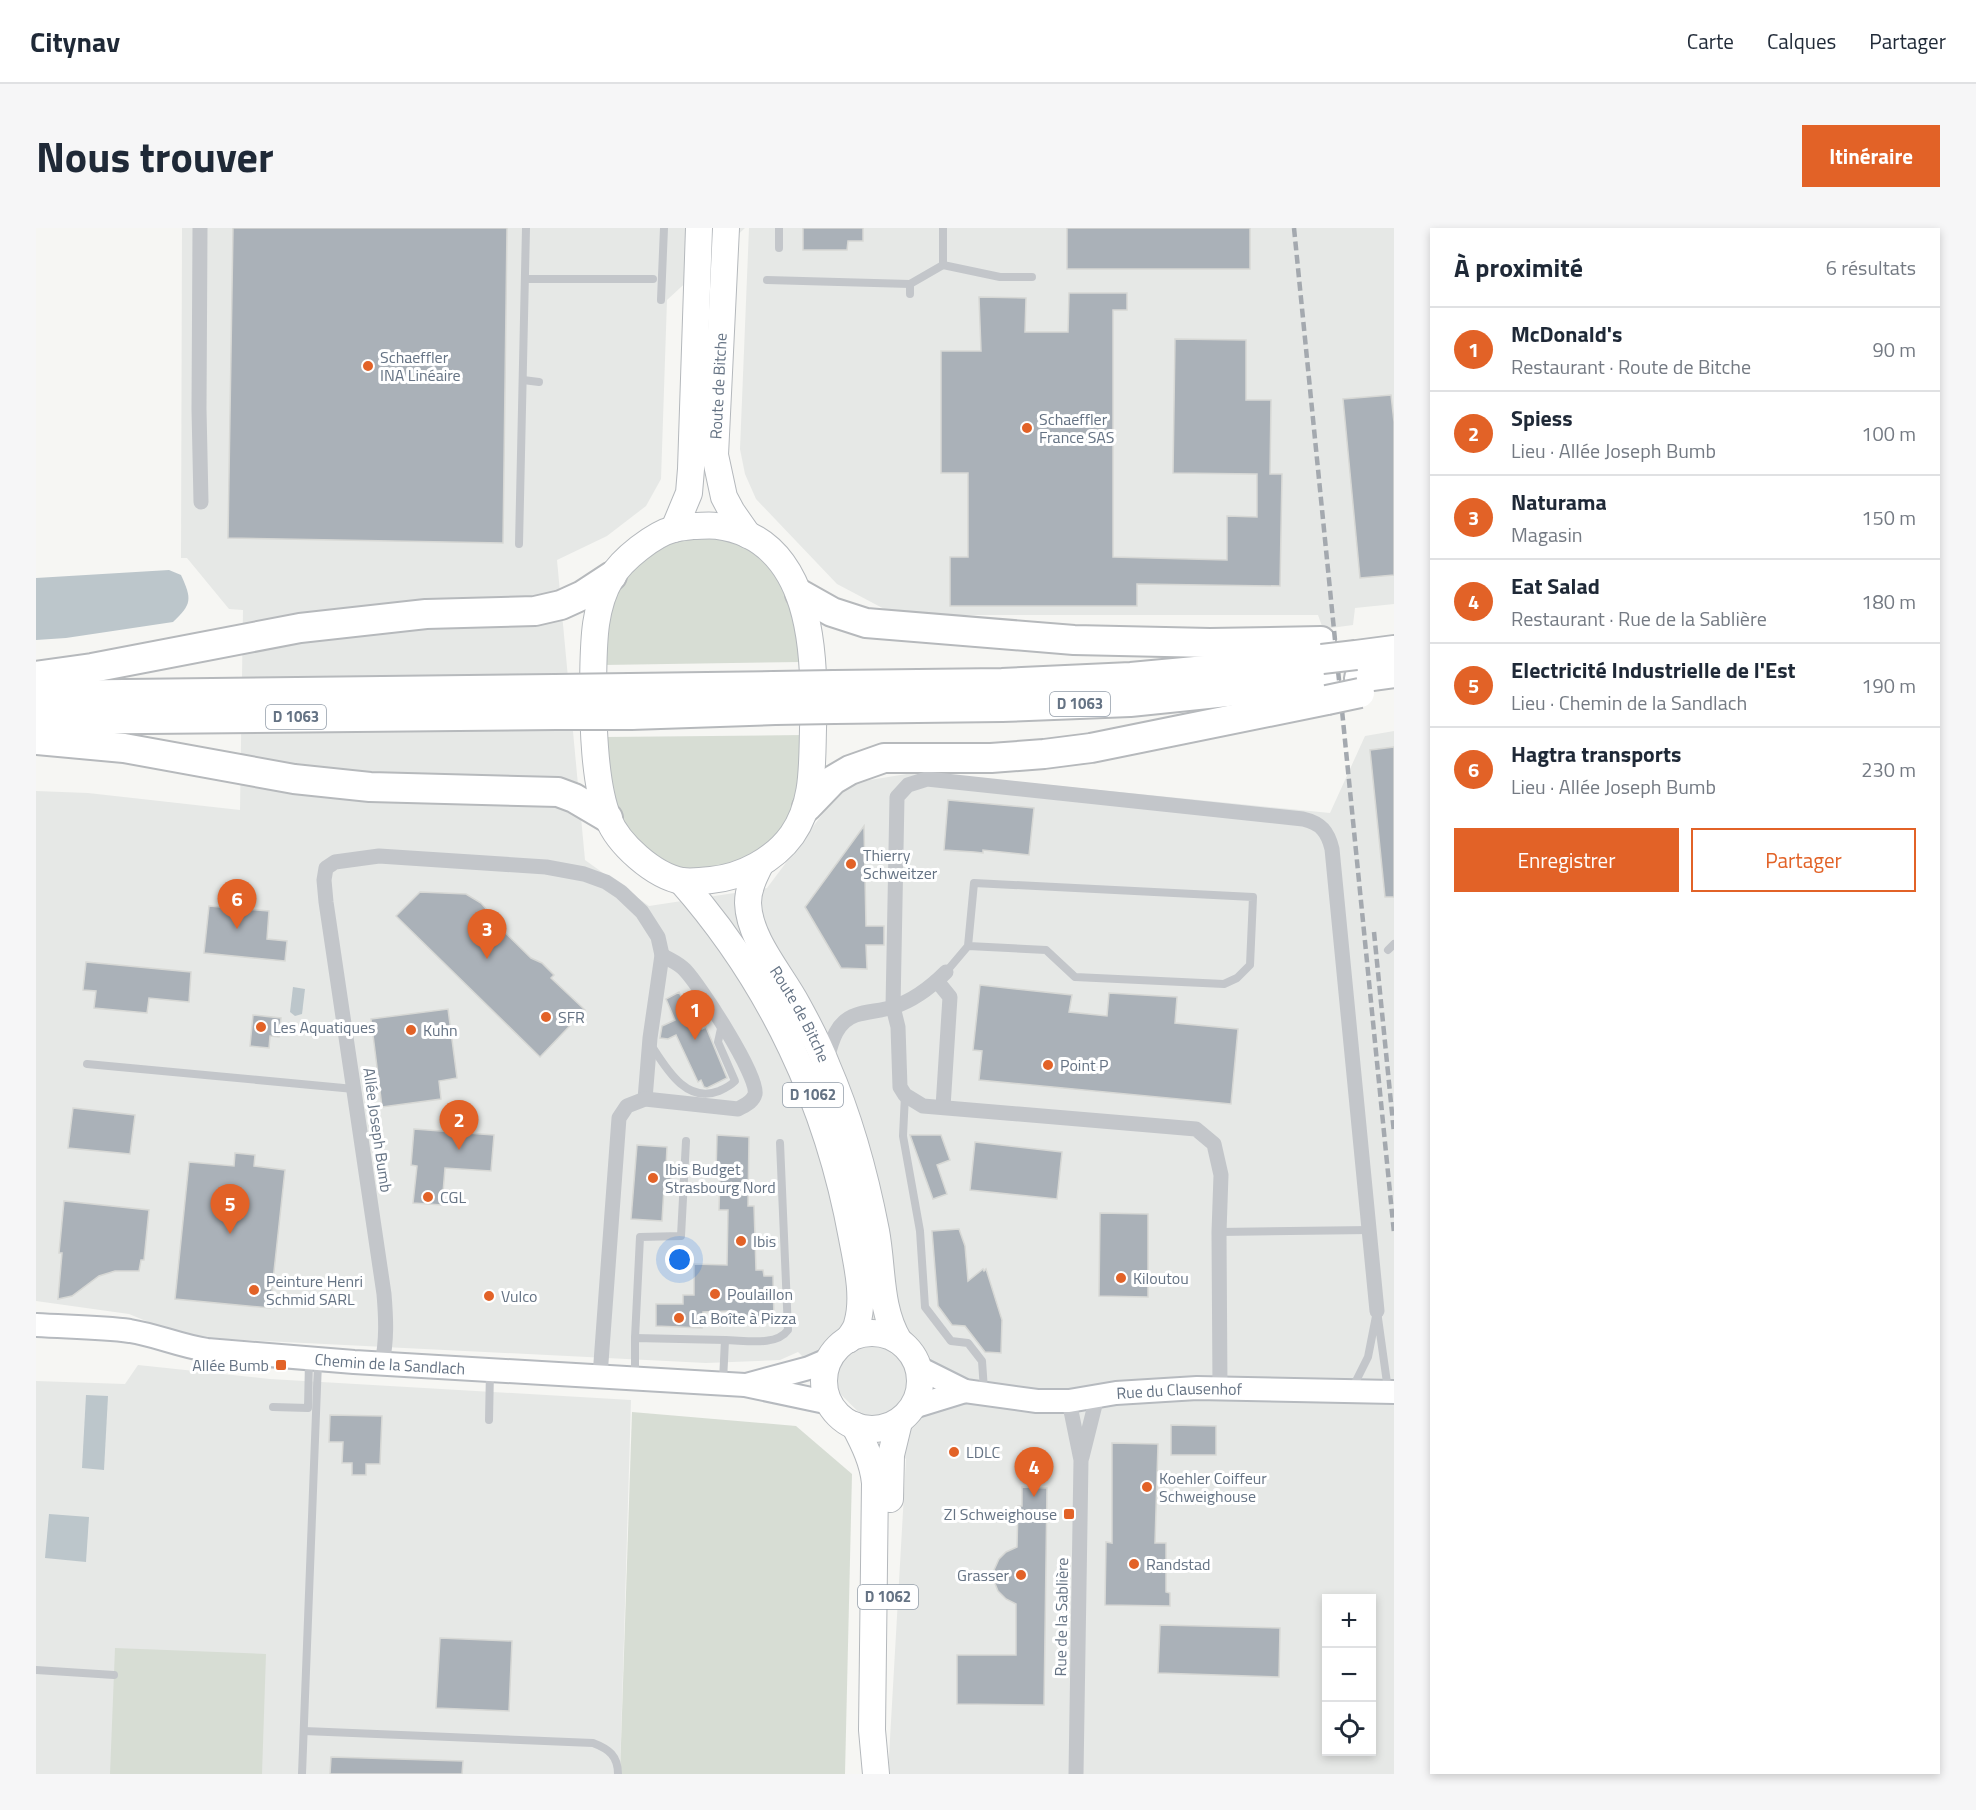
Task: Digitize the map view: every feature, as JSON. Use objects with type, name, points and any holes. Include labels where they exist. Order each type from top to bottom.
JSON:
[{"type":"highway","points":[[36,676],[92,668],[300,628],[426,614],[535,611],[561,605],[583,595],[612,576]]},
{"type":"highway","points":[[800,594],[832,612],[866,623],[1085,640],[1210,643],[1324,671]]},
{"type":"highway","points":[[807,807],[833,780],[850,770],[884,758],[991,758],[1091,748],[1324,671],[1373,664]]},
{"type":"highway","name":"D 1063","points":[[36,695],[630,702],[834,697],[1002,683],[1324,671],[1373,664]]},
{"type":"highway","name":"D 1063","points":[[36,720],[556,702]]},
{"type":"highway","points":[[36,740],[124,748],[294,779],[375,788],[558,792],[574,798],[608,818]]},
{"type":"main road","name":"Route de Bitche","points":[[674,529],[689,492],[692,469],[699,228]]},
{"type":"main road","name":"Route de Bitche","points":[[726,228],[715,455],[724,497],[748,535]]},
{"type":"main road","points":[[718,526],[748,535],[771,551],[788,572],[800,594],[811,637],[815,701],[812,773],[807,807],[793,834],[781,849],[760,865],[713,880],[681,881],[652,868],[639,859],[615,832],[608,818],[599,777],[593,685],[597,619],[602,597],[612,576],[633,554],[650,541],[674,529],[718,526]]},
{"type":"main road","name":"Route de Bitche","points":[[760,865],[751,884],[748,902],[750,920],[755,935],[797,1004],[826,1063],[851,1128],[868,1187],[879,1246],[885,1307],[891,1327],[899,1341]]},
{"type":"main road","name":"Route de Bitche","points":[[681,881],[705,908],[776,1015],[804,1075],[827,1134],[847,1212],[859,1287],[857,1326],[848,1340]]},
{"type":"main road","points":[[879,1333],[899,1341],[914,1358],[919,1368],[921,1382],[919,1395],[906,1414],[884,1428],[869,1429],[854,1425],[840,1416],[830,1403],[825,1389],[825,1373],[830,1359],[841,1345],[858,1335],[879,1333]]},
{"type":"main road","name":"D 1062","points":[[876,1773],[885,1730],[891,1455],[906,1414]]},
{"type":"main road","name":"D 1062","points":[[854,1425],[873,1468],[875,1483],[872,1730],[876,1773]]},
{"type":"street","points":[[200,228],[201,502]]},
{"type":"street","points":[[1220,1388],[1221,1174],[1214,1144],[1196,1129],[923,1106],[905,1095],[900,1087],[898,1026],[893,1007],[897,797],[908,785],[927,779],[1314,822],[1326,832],[1332,849],[1377,1311]]},
{"type":"street","name":"Allée Joseph Bumb","points":[[382,1363],[386,1346],[387,1321],[384,1294],[326,902],[324,880],[326,868],[336,862],[379,856],[546,867],[584,874],[606,882],[621,892],[642,912],[658,937],[662,955]]},
{"type":"street","points":[[600,1376],[620,1118],[627,1106],[645,1099],[738,1109],[750,1102],[755,1093],[752,1077],[722,1024],[686,971],[662,955],[645,1099]]},
{"type":"street","points":[[826,1063],[832,1041],[841,1025],[856,1015],[893,1007],[942,976],[950,997],[943,1107]]},
{"type":"street","name":"Chemin de la Sandlach","points":[[36,1324],[128,1331],[207,1350],[734,1385],[830,1403]]},
{"type":"street","name":"Chemin de la Sandlach","points":[[734,1385],[809,1368],[830,1359]]},
{"type":"street","name":"Rue du Clausenhof","points":[[919,1368],[974,1392],[1037,1401],[1069,1401],[1116,1393],[1197,1388],[1391,1392]]},
{"type":"street","name":"Rue du Clausenhof","points":[[906,1414],[974,1392]]},
{"type":"street","name":"Rue de la Sablière","points":[[1081,1460],[1097,1397]]},
{"type":"street","name":"Rue de la Sablière","points":[[1069,1401],[1081,1460],[1076,1774]]},
{"type":"lane","points":[[519,544],[526,228]]},
{"type":"lane","points":[[661,300],[664,228]]},
{"type":"lane","points":[[779,228],[779,248]]},
{"type":"lane","points":[[943,228],[943,265]]},
{"type":"lane","points":[[767,280],[910,284],[943,265],[1000,277],[1032,277]]},
{"type":"lane","points":[[526,279],[653,279]]},
{"type":"lane","points":[[910,284],[910,294]]},
{"type":"lane","points":[[523,380],[538,382]]},
{"type":"lane","points":[[942,976],[968,946],[974,883],[1253,897],[1250,965],[1237,978],[1224,984],[1075,977],[1046,950],[968,946]]},
{"type":"lane","points":[[650,1044],[669,1073],[687,1089],[703,1095],[712,1093],[730,1086],[735,1081],[718,1042],[722,1024]]},
{"type":"lane","points":[[87,1064],[354,1089]]},
{"type":"lane","points":[[905,1095],[903,1136],[920,1231],[925,1307],[951,1341],[968,1343],[982,1361],[974,1392]]},
{"type":"lane","points":[[635,1378],[640,1237],[681,1236],[686,1141]]},
{"type":"lane","points":[[635,1338],[775,1340],[783,1337],[788,1330],[780,1143]]},
{"type":"lane","points":[[1219,1232],[1370,1230]]},
{"type":"lane","points":[[1350,1392],[1368,1357],[1377,1311]]},
{"type":"lane","points":[[1377,1311],[1391,1392]]},
{"type":"lane","points":[[725,1340],[734,1385]]},
{"type":"lane","points":[[273,1407],[308,1408],[313,1357]]},
{"type":"lane","points":[[302,1774],[315,1408],[313,1357]]},
{"type":"lane","points":[[489,1420],[490,1370]]},
{"type":"lane","points":[[36,1670],[114,1675]]},
{"type":"lane","points":[[304,1731],[593,1743],[607,1748],[615,1756],[618,1774]]},
{"type":"shaded area","points":[[182,228],[745,228],[667,300],[661,479],[646,506],[607,536],[557,560],[585,860],[649,906],[767,888],[845,784],[919,772],[1330,813],[1365,736],[1394,731],[1394,1774],[888,1774],[906,1459],[798,1352],[780,1360],[706,1363],[185,1337],[129,1314],[36,1301],[36,791],[88,793],[240,810],[243,610],[229,609],[187,558],[181,558]]},
{"type":"shaded area","points":[[749,228],[1394,228],[1394,604],[1355,608],[1353,625],[1323,629],[1318,615],[922,615],[890,612],[837,584],[756,499],[745,474],[740,449]]},
{"type":"shaded area","points":[[709,537],[735,543],[752,551],[774,569],[796,615],[801,662],[603,665],[606,619],[626,577],[645,558],[667,543],[683,538]]},
{"type":"shaded area","points":[[169,570],[181,575],[188,596],[187,606],[173,622],[66,638],[36,640],[36,578]]},
{"type":"shaded area","points":[[803,735],[801,775],[788,822],[768,847],[743,864],[691,870],[664,863],[638,844],[617,815],[610,789],[605,737]]},
{"type":"shaded area","points":[[293,987],[305,989],[302,1014],[295,1016],[290,1012]]},
{"type":"shaded area","points":[[138,1365],[270,1379],[631,1400],[620,1774],[36,1774],[36,1381],[125,1384]]},
{"type":"shaded area","points":[[86,1395],[108,1396],[104,1470],[82,1468]]},
{"type":"shaded area","points":[[632,1412],[796,1426],[852,1474],[845,1774],[620,1774]]},
{"type":"shaded area","points":[[49,1514],[89,1517],[86,1562],[45,1558]]},
{"type":"shaded area","points":[[115,1648],[266,1654],[262,1774],[110,1774]]},
{"type":"building","name":"Schaeffler INA Linéaire","points":[[233,228],[507,228],[503,543],[228,538]]},
{"type":"building","points":[[803,228],[863,228],[863,241],[848,241],[847,250],[803,250]]},
{"type":"building","points":[[1067,228],[1250,228],[1250,269],[1067,269]]},
{"type":"building","name":"Schaeffler France SAS","points":[[1069,293],[1127,293],[1127,310],[1113,310],[1113,557],[1227,560],[1227,516],[1257,517],[1257,474],[1173,473],[1175,339],[1246,340],[1246,400],[1271,400],[1270,474],[1282,474],[1280,586],[1137,584],[1137,606],[950,606],[950,557],[968,557],[968,473],[941,473],[941,351],[981,351],[979,297],[1026,298],[1025,332],[1068,332]]},
{"type":"building","points":[[1391,395],[1394,422],[1394,575],[1360,578],[1343,399]]},
{"type":"building","points":[[1394,747],[1394,897],[1385,897],[1370,750]]},
{"type":"building","points":[[948,800],[1034,808],[1029,855],[983,850],[983,853],[944,850]]},
{"type":"building","name":"Thierry Schweitzer","points":[[864,826],[866,926],[884,926],[884,945],[866,945],[867,969],[841,968],[805,907]]},
{"type":"building","points":[[420,892],[466,894],[481,903],[489,912],[486,914],[531,958],[542,963],[554,975],[551,978],[585,1010],[540,1057],[396,916]]},
{"type":"building","points":[[209,906],[269,911],[267,939],[287,941],[285,961],[204,953]]},
{"type":"building","points":[[86,962],[191,972],[189,1002],[149,998],[147,1013],[94,1008],[96,991],[83,990]]},
{"type":"building","points":[[980,985],[1072,995],[1069,1012],[1107,1016],[1109,993],[1177,997],[1175,1023],[1238,1029],[1231,1104],[979,1080],[982,1051],[973,1050]]},
{"type":"building","points":[[679,992],[695,1025],[699,1023],[702,1029],[706,1027],[727,1078],[707,1088],[701,1080],[698,1082],[676,1035],[668,1039],[660,1038],[662,1026],[675,1020],[666,999]]},
{"type":"building","points":[[448,1009],[457,1078],[439,1081],[441,1099],[382,1107],[371,1019]]},
{"type":"building","name":"Les Aquatiques","points":[[253,1015],[281,1018],[279,1037],[270,1036],[269,1048],[250,1046]]},
{"type":"building","points":[[73,1108],[135,1115],[130,1154],[68,1148]]},
{"type":"building","points":[[414,1129],[494,1135],[491,1171],[445,1168],[442,1205],[413,1203],[417,1166],[411,1165]]},
{"type":"building","name":"Ibis","points":[[717,1135],[749,1137],[748,1206],[754,1206],[756,1270],[763,1270],[764,1276],[773,1276],[774,1320],[736,1321],[729,1317],[729,1311],[703,1312],[702,1328],[656,1326],[656,1304],[683,1304],[683,1295],[694,1295],[694,1264],[727,1265],[728,1210],[719,1210],[720,1172],[716,1173]]},
{"type":"building","points":[[910,1135],[941,1135],[950,1160],[937,1165],[947,1194],[933,1199]]},
{"type":"building","points":[[975,1142],[1062,1152],[1057,1199],[970,1190]]},
{"type":"building","name":"Ibis Budget Strasbourg Nord","points":[[637,1145],[667,1147],[666,1167],[672,1167],[670,1189],[664,1188],[662,1221],[631,1219]]},
{"type":"building","points":[[235,1153],[255,1155],[254,1166],[285,1170],[270,1308],[175,1299],[189,1162],[234,1166]]},
{"type":"building","points":[[64,1201],[149,1210],[144,1260],[141,1260],[139,1271],[115,1271],[99,1276],[72,1296],[58,1299],[62,1253],[59,1253]]},
{"type":"building","points":[[1100,1213],[1148,1214],[1148,1297],[1099,1296]]},
{"type":"building","points":[[959,1229],[965,1246],[968,1281],[986,1269],[1002,1320],[1001,1353],[985,1352],[965,1326],[952,1325],[938,1306],[932,1231]]},
{"type":"building","points":[[330,1415],[382,1416],[380,1464],[366,1464],[366,1475],[352,1475],[352,1463],[342,1463],[343,1442],[329,1442]]},
{"type":"building","points":[[1171,1425],[1216,1426],[1216,1455],[1171,1455]]},
{"type":"building","points":[[1112,1443],[1158,1444],[1155,1543],[1166,1543],[1166,1592],[1170,1593],[1170,1606],[1105,1605],[1106,1542],[1112,1543]]},
{"type":"building","points":[[1022,1487],[1047,1488],[1044,1705],[957,1704],[957,1655],[1016,1655],[1016,1604],[1006,1599],[998,1591],[994,1581],[994,1570],[999,1559],[1006,1552],[1017,1547],[1018,1506],[1022,1506]]},
{"type":"building","points":[[1160,1625],[1280,1628],[1279,1677],[1158,1673]]},
{"type":"building","points":[[440,1638],[512,1641],[509,1711],[436,1708]]},
{"type":"building","points":[[331,1757],[463,1761],[462,1774],[330,1774]]},
{"type":"railway","points":[[1294,228],[1394,1233]]},
{"type":"railway","points":[[1374,932],[1394,1133]]},
{"type":"place","name":"Schaeffler INA Linéaire","points":[[368,366]]},
{"type":"place","name":"Schaeffler France SAS","points":[[1027,428]]},
{"type":"place","name":"Thierry Schweitzer","points":[[851,864]]},
{"type":"place","name":"Hagtra transports","points":[[237,929]]},
{"type":"place","name":"Naturama","points":[[487,959]]},
{"type":"place","name":"SFR","points":[[546,1017]]},
{"type":"place","name":"Les Aquatiques","points":[[261,1027]]},
{"type":"place","name":"Kuhn","points":[[411,1030]]},
{"type":"place","name":"McDonald's","points":[[695,1040]]},
{"type":"place","name":"Point P","points":[[1048,1065]]},
{"type":"place","name":"Spiess","points":[[459,1150]]},
{"type":"place","name":"Ibis Budget Strasbourg Nord","points":[[653,1178]]},
{"type":"place","name":"CGL","points":[[428,1197]]},
{"type":"place","name":"Electricité Industrielle de l'Est","points":[[230,1234]]},
{"type":"place","name":"Ibis","points":[[741,1241]]},
{"type":"place","name":"Kiloutou","points":[[1121,1278]]},
{"type":"place","name":"Peinture Henri Schmid SARL","points":[[254,1290]]},
{"type":"place","name":"Poulaillon","points":[[715,1294]]},
{"type":"place","name":"Vulco","points":[[489,1296]]},
{"type":"place","name":"La Boîte à Pizza","points":[[679,1318]]},
{"type":"place","name":"Allée Bumb","points":[[281,1365]]},
{"type":"place","name":"LDLC","points":[[954,1452]]},
{"type":"place","name":"Koehler Coiffeur Schweighouse","points":[[1147,1487]]},
{"type":"place","name":"Eat Salad","points":[[1034,1497]]},
{"type":"place","name":"ZI Schweighouse","points":[[1069,1514]]},
{"type":"place","name":"Randstad","points":[[1134,1564]]},
{"type":"place","name":"Grasser","points":[[1021,1575]]}]
